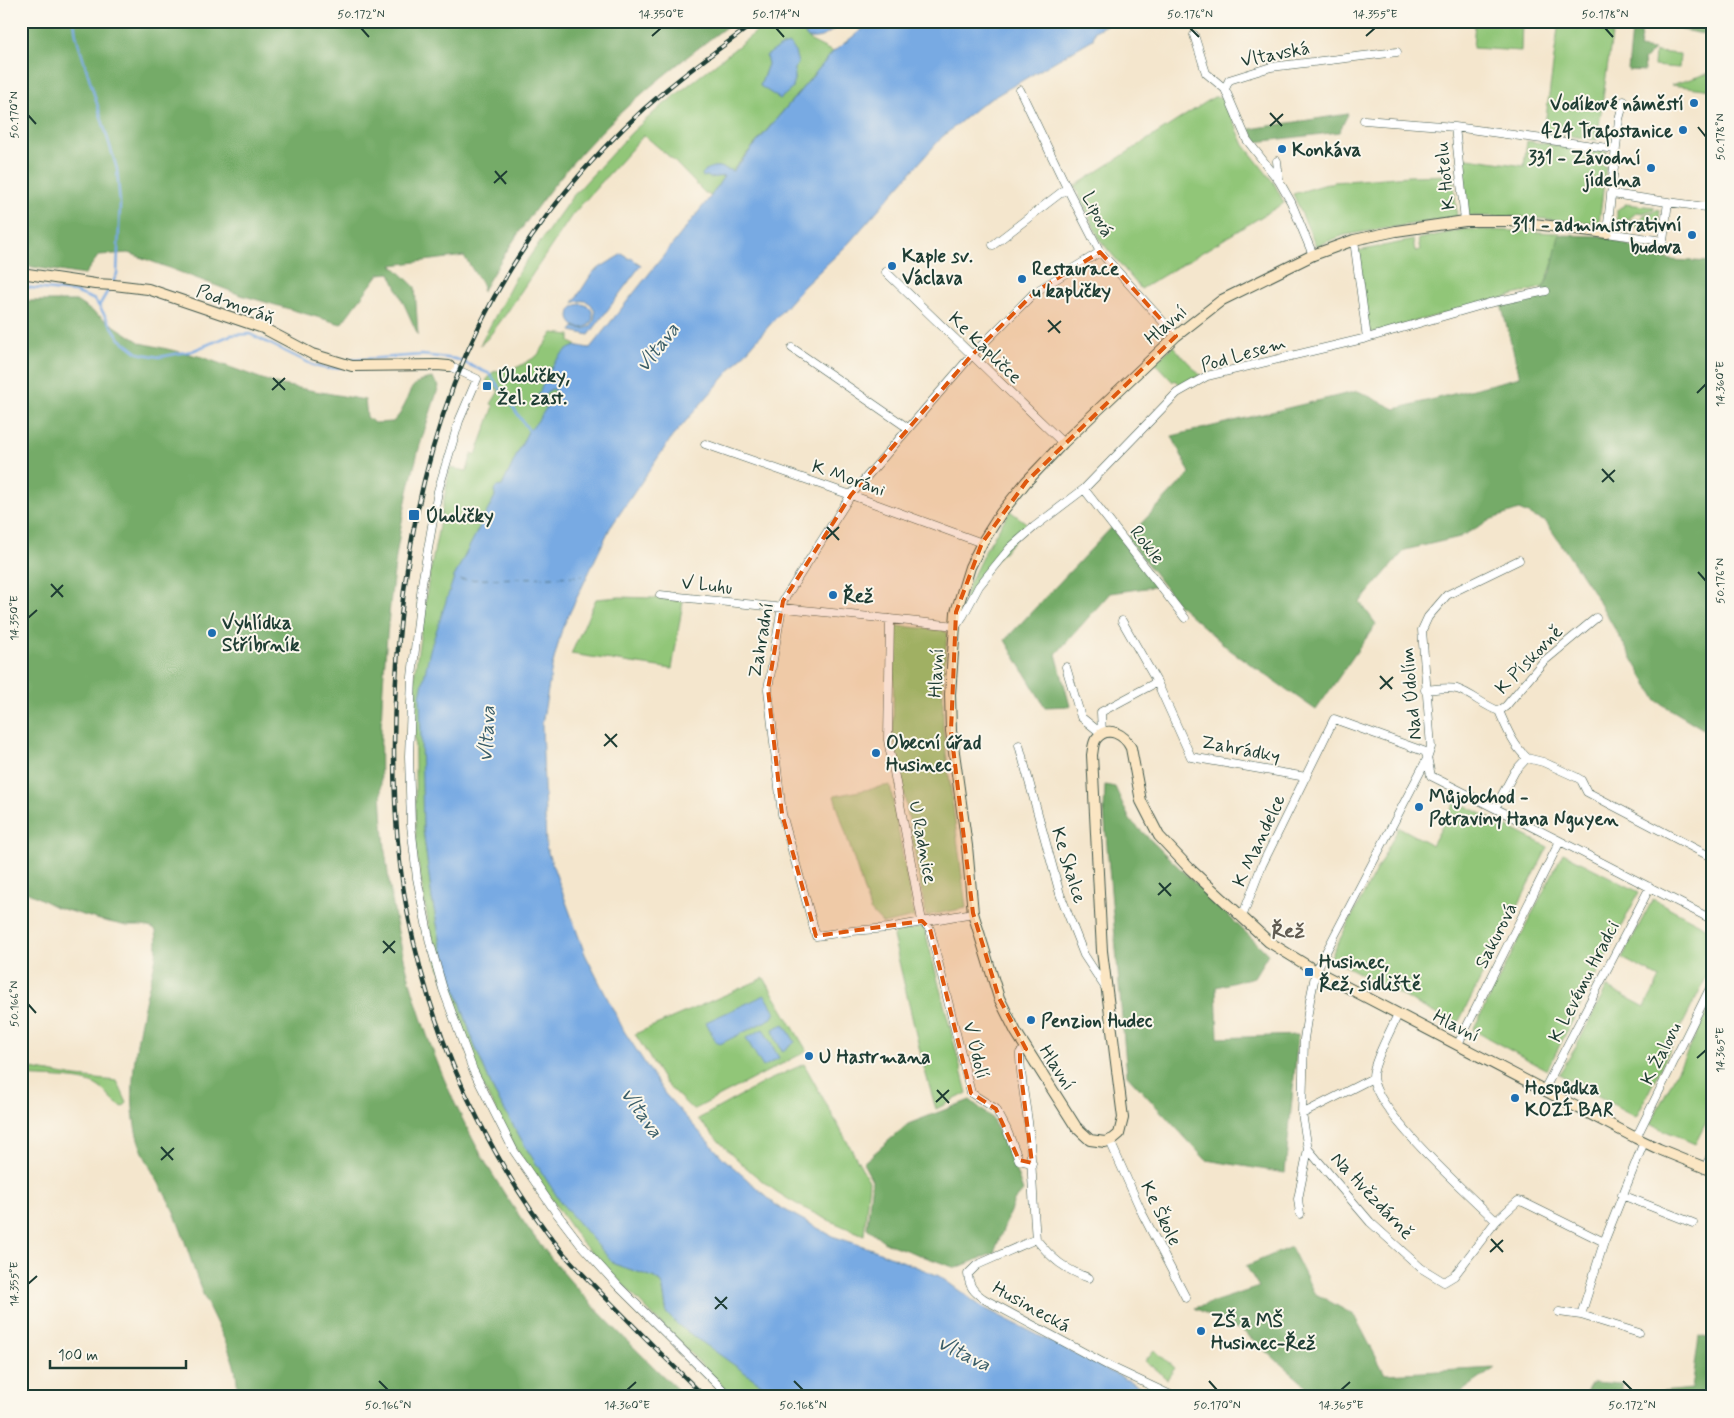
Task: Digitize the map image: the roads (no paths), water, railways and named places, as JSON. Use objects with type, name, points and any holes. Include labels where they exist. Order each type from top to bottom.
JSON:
[{"type":"street","points":[[1194,35],[1206,73],[1225,88],[1247,140],[1279,181],[1291,202],[1314,255]]},
{"type":"street","name":"Vltavská","points":[[1225,88],[1228,80],[1271,67],[1397,52]]},
{"type":"street","name":"Lipová","points":[[1020,90],[1100,252],[1176,336]]},
{"type":"street","points":[[1606,233],[1612,194],[1619,119],[1624,101]]},
{"type":"street","name":"K Hotelu","points":[[1364,120],[1455,127],[1615,149]]},
{"type":"street","name":"K Hotelu","points":[[1455,127],[1465,221]]},
{"type":"street","points":[[1277,161],[1279,181]]},
{"type":"street","points":[[993,245],[1067,188]]},
{"type":"street","points":[[1612,194],[1713,208]]},
{"type":"street","name":"Hlavní","points":[[1110,1141],[1095,1142],[1079,1130],[1026,1049],[999,998],[973,913],[967,846],[951,731],[950,694],[956,612],[970,567],[982,543],[1001,513],[1026,482],[1063,443],[1176,336],[1222,300],[1314,255],[1354,240],[1396,231],[1465,221],[1510,221],[1663,241],[1668,202]]},
{"type":"street","points":[[1354,240],[1367,338]]},
{"type":"street","name":"Zahradní","points":[[973,913],[888,928],[816,936],[782,814],[768,689],[782,601],[851,495],[971,356],[1035,292],[1100,252]]},
{"type":"street","name":"Ke Kapličce","points":[[886,272],[1063,443]]},
{"type":"street","name":"Podmoráň","points":[[21,273],[148,290],[263,328],[312,354],[348,365],[449,366]]},
{"type":"street","name":"Pod Lesem","points":[[956,626],[979,586],[1010,548],[1084,489],[1177,393],[1207,376],[1367,338],[1489,303],[1546,291]]},
{"type":"street","points":[[792,348],[908,428]]},
{"type":"street","points":[[449,366],[477,379],[459,421],[438,491],[422,584],[413,668],[409,756],[411,825],[417,878],[442,990],[491,1108],[514,1151],[555,1211],[581,1245],[618,1286],[730,1397]]},
{"type":"street","name":"K Moráni","points":[[705,444],[982,543]]},
{"type":"street","name":"Rokle","points":[[1084,489],[1185,618]]},
{"type":"street","name":"Nad Údolím","points":[[1316,971],[1427,759],[1431,747],[1422,630],[1428,617],[1447,595],[1519,560]]},
{"type":"street","name":"V Luhu","points":[[660,595],[956,626]]},
{"type":"street","name":"K Pískovně","points":[[1426,690],[1450,688],[1458,690],[1489,708],[1499,711],[1506,706],[1543,662],[1596,618]]},
{"type":"street","name":"U Radnice","points":[[890,619],[888,740],[922,921]]},
{"type":"street","name":"Zahrádky","points":[[1122,621],[1157,682],[1191,757],[1306,777]]},
{"type":"street","points":[[1066,667],[1081,716],[1102,734]]},
{"type":"street","points":[[1102,734],[1101,712],[1157,682]]},
{"type":"street","points":[[1499,711],[1511,740],[1527,758],[1543,762],[1576,777],[1581,780],[1587,792],[1713,858]]},
{"type":"street","points":[[1306,777],[1334,719],[1426,752],[1431,776],[1713,920]]},
{"type":"street","name":"Hlavní","points":[[1102,734],[1114,732],[1122,735],[1128,741],[1141,802],[1159,836],[1190,869],[1269,942],[1316,971],[1640,1140],[1709,1170]]},
{"type":"street","points":[[1102,734],[1096,739],[1092,755],[1102,951],[1123,1114],[1120,1131],[1110,1141]]},
{"type":"street","name":"Ke Skalce","points":[[1019,745],[1060,894],[1084,956],[1106,988]]},
{"type":"street","points":[[1495,808],[1515,771],[1527,758]]},
{"type":"street","name":"K Mandelce","points":[[1242,917],[1262,865],[1306,777]]},
{"type":"street","name":"Sakurová","points":[[1458,1044],[1560,841]]},
{"type":"street","name":"K Levému Hradci","points":[[1544,1090],[1650,887]]},
{"type":"street","name":"V Údolí","points":[[922,921],[930,929],[971,1093],[996,1109],[1019,1160],[1032,1163]]},
{"type":"street","name":"Na Hvězdárně","points":[[1316,971],[1304,1039],[1302,1114],[1308,1149],[1370,1222],[1421,1268],[1444,1282],[1454,1276],[1496,1222]]},
{"type":"street","name":"K Žalovu","points":[[1581,1315],[1604,1242],[1640,1140],[1713,982]]},
{"type":"street","points":[[1398,1014],[1379,1055],[1373,1078],[1380,1097],[1406,1131],[1496,1222],[1518,1201],[1604,1242]]},
{"type":"street","points":[[1026,1049],[1020,1053],[1020,1067],[1026,1102],[1032,1163],[1036,1240],[1048,1255],[1071,1272],[1089,1278]]},
{"type":"street","points":[[1302,1114],[1373,1078]]},
{"type":"street","name":"Ke Škole","points":[[1110,1141],[1143,1215],[1186,1298]]},
{"type":"street","points":[[1300,1214],[1298,1199],[1308,1149]]},
{"type":"street","points":[[1709,1170],[1713,1150]]},
{"type":"street","points":[[1622,1195],[1693,1223]]},
{"type":"street","name":"Husinecká","points":[[1036,1240],[977,1265],[968,1274],[968,1282],[973,1292],[1109,1366],[1175,1397]]},
{"type":"street","points":[[1559,1312],[1581,1315],[1639,1333]]},
{"type":"water","points":[[815,21],[846,21],[825,36],[808,38],[803,32],[808,25]]},
{"type":"water","name":"Vltava","points":[[873,21],[1113,21],[1095,31],[1093,39],[982,104],[942,137],[848,244],[802,288],[672,437],[610,528],[562,629],[552,667],[542,724],[546,847],[585,954],[624,1031],[665,1094],[723,1158],[776,1205],[832,1236],[872,1249],[939,1276],[982,1307],[1161,1397],[782,1397],[758,1382],[678,1325],[667,1314],[662,1283],[653,1277],[614,1264],[562,1204],[528,1151],[494,1092],[474,1044],[441,944],[432,899],[423,829],[420,696],[430,650],[454,577],[495,496],[494,491],[496,487],[502,486],[528,431],[539,420],[554,394],[555,390],[552,389],[536,403],[546,378],[557,360],[570,348],[578,346],[590,348],[711,196],[724,176],[710,178],[707,176],[703,177],[702,174],[713,167],[733,171],[833,52]]},
{"type":"water","points":[[789,44],[794,49],[798,63],[795,68],[793,88],[780,99],[760,86],[768,64],[766,56],[779,47]]},
{"type":"water","points":[[622,254],[641,265],[589,335],[571,331],[574,327],[583,329],[590,326],[594,321],[595,314],[589,303],[582,301],[573,303],[593,272]]},
{"type":"water","points":[[581,304],[590,307],[593,316],[590,325],[581,328],[572,325],[569,316],[572,307]]},
{"type":"water","points":[[765,995],[775,1012],[772,1018],[720,1044],[716,1042],[706,1022]]},
{"type":"water","points":[[784,1024],[795,1042],[783,1052],[776,1040],[773,1029]]},
{"type":"water","points":[[763,1029],[779,1058],[763,1067],[746,1038]]},
{"type":"waterway","points":[[74,21],[76,35],[117,169],[120,204],[117,274],[113,282]]},
{"type":"waterway","points":[[21,287],[75,292],[95,300],[120,339],[138,353],[159,357],[192,351],[231,335],[250,334],[315,366],[328,369],[342,367]]},
{"type":"waterway","points":[[99,306],[110,287]]},
{"type":"waterway","points":[[348,362],[351,360],[422,355],[456,359],[490,374],[530,432]]},
{"type":"railway","points":[[705,1397],[589,1280],[552,1239],[528,1206],[496,1154],[455,1070],[436,1020],[420,968],[404,894],[397,831],[395,789],[396,685],[400,623],[408,561],[420,500],[435,440],[455,381],[480,324],[526,245],[581,173],[623,129],[667,89],[757,21]]},
{"type":"place","name":"Vodíkové náměstí","points":[[1694,103]]},
{"type":"place","name":"424 Trafostanice","points":[[1683,130]]},
{"type":"place","name":"Konkáva","points":[[1282,149]]},
{"type":"place","name":"331 - Závodní jídelna","points":[[1651,168]]},
{"type":"place","name":"311 - administrativní budova","points":[[1692,235]]},
{"type":"place","name":"Kaple sv. Václava","points":[[892,266]]},
{"type":"place","name":"Restaurace u kapličky","points":[[1022,279]]},
{"type":"place","name":"Úholičky, Žel. zast.","points":[[487,386]]},
{"type":"place","name":"Úholičky","points":[[414,515]]},
{"type":"place","name":"Řež","points":[[833,595]]},
{"type":"place","name":"Vyhlídka Stříbrník","points":[[212,633]]},
{"type":"place","name":"Obecní úřad Husinec","points":[[876,753]]},
{"type":"place","name":"Můjobchod - Potraviny Hana Nguyen","points":[[1419,807]]},
{"type":"place","name":"Husinec, Řež, sídliště","points":[[1309,972]]},
{"type":"place","name":"Penzion Hudec","points":[[1031,1020]]},
{"type":"place","name":"U Hastrmana","points":[[809,1056]]},
{"type":"place","name":"Hospůdka KOZÍ BAR","points":[[1515,1098]]},
{"type":"place","name":"ZŠ a MŠ Husinec-Řež","points":[[1201,1331]]},
{"type":"district","name":"Řež","points":[[1288,930]]}]
